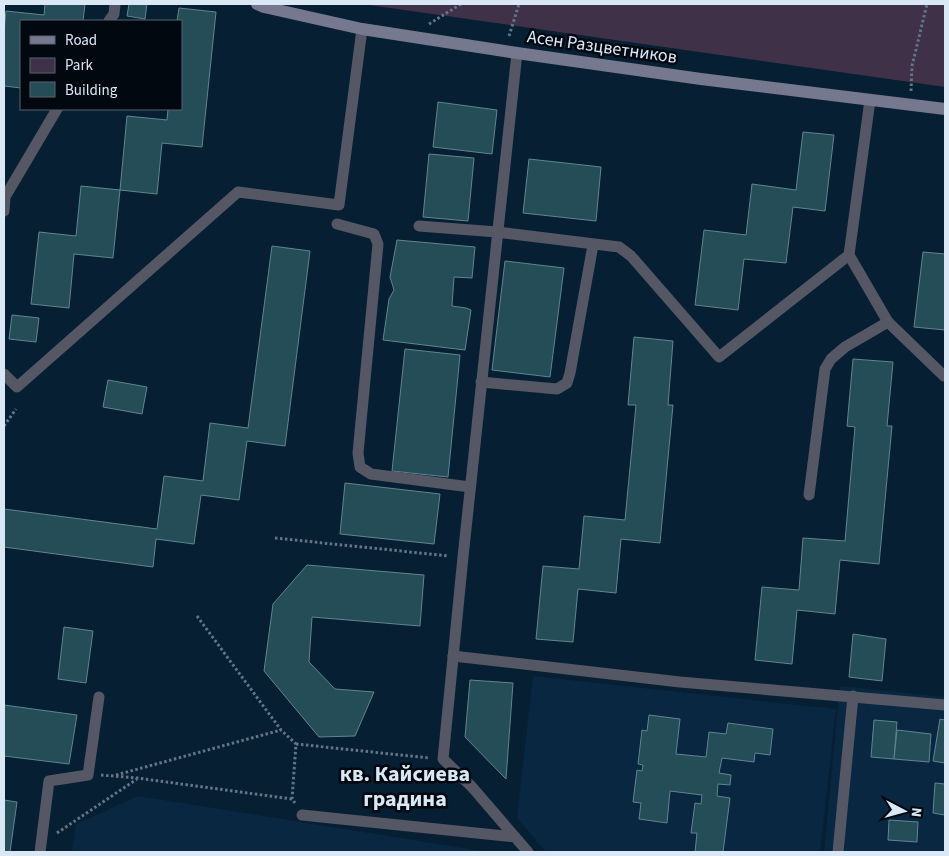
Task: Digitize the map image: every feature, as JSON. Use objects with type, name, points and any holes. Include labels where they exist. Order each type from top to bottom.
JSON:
[{"type":"street","name":"Асен Разцветников","points":[[258,4],[264,7],[362,29],[510,52],[945,109]]},
{"type":"lane","points":[[110,20],[114,14],[115,4]]},
{"type":"lane","points":[[4,374],[17,387],[238,192],[339,205],[362,29]]},
{"type":"lane","points":[[510,52],[497,232],[442,760],[472,788],[528,852]]},
{"type":"lane","points":[[870,100],[849,255],[888,322],[945,375]]},
{"type":"lane","points":[[4,211],[5,197],[56,110]]},
{"type":"lane","points":[[337,224],[374,234],[378,244],[358,453],[360,467],[371,474],[470,487]]},
{"type":"lane","points":[[419,226],[497,232],[618,246],[631,256],[719,357],[849,255]]},
{"type":"lane","points":[[481,382],[557,389],[567,383],[593,244]]},
{"type":"lane","points":[[808,495],[825,370],[831,358],[888,322]]},
{"type":"lane","points":[[453,656],[680,682],[945,705]]},
{"type":"lane","points":[[838,852],[853,696]]},
{"type":"lane","points":[[41,848],[49,781],[88,775],[99,697]]},
{"type":"lane","points":[[302,815],[515,837]]},
{"type":"path","points":[[410,36],[461,4]]},
{"type":"path","points":[[510,52],[519,4]]},
{"type":"path","points":[[911,105],[912,66],[927,4]]},
{"type":"path","points":[[4,426],[16,409]]},
{"type":"path","points":[[275,538],[462,557]]},
{"type":"path","points":[[197,616],[280,730],[296,744],[442,760]]},
{"type":"path","points":[[113,776],[280,730]]},
{"type":"path","points":[[296,744],[292,799],[302,815]]},
{"type":"path","points":[[88,775],[137,778],[292,799]]},
{"type":"path","points":[[41,848],[137,778]]},
{"type":"shaded area","points":[[533,676],[836,709],[820,852],[546,852],[517,818]]},
{"type":"shaded area","points":[[840,686],[945,697],[945,852],[824,852]]},
{"type":"shaded area","points":[[138,796],[483,852],[72,852],[76,824]]},
{"type":"green space","points":[[362,4],[945,4],[945,87]]},
{"type":"building","points":[[45,4],[85,4],[83,20],[20,20],[20,88],[4,86],[6,11],[44,15]]},
{"type":"building","points":[[129,4],[147,4],[145,19],[127,16]]},
{"type":"building","points":[[179,8],[216,12],[202,147],[162,143],[157,194],[120,190],[127,116],[167,120],[168,110],[182,110],[182,20],[177,20]]},
{"type":"building","points":[[438,102],[497,110],[492,154],[433,147]]},
{"type":"building","points":[[803,132],[834,135],[825,211],[793,207],[786,263],[744,259],[738,310],[695,305],[704,230],[746,235],[752,184],[796,190]]},
{"type":"building","points":[[429,154],[474,158],[468,221],[423,217]]},
{"type":"building","points":[[529,159],[601,167],[596,221],[523,213]]},
{"type":"building","points":[[81,186],[120,190],[113,258],[74,254],[69,308],[31,304],[39,232],[76,236]]},
{"type":"building","points":[[397,240],[475,247],[472,278],[454,277],[452,306],[471,310],[465,350],[383,340],[389,299],[394,290],[390,277]]},
{"type":"building","points":[[272,246],[310,251],[285,446],[247,441],[239,500],[201,495],[194,544],[156,539],[153,567],[4,547],[4,509],[157,529],[164,476],[203,481],[210,423],[248,428]]},
{"type":"building","points":[[923,252],[945,254],[945,330],[914,327]]},
{"type":"building","points":[[505,261],[564,268],[550,377],[492,370]]},
{"type":"building","points":[[12,315],[39,318],[36,342],[9,339]]},
{"type":"building","points":[[634,337],[673,341],[668,405],[673,405],[660,543],[621,539],[616,593],[578,589],[573,642],[536,639],[543,566],[579,569],[584,516],[625,520],[636,405],[628,405]]},
{"type":"building","points":[[405,349],[460,355],[448,477],[392,471]]},
{"type":"building","points":[[853,359],[893,362],[887,426],[892,426],[879,564],[840,560],[835,614],[797,610],[792,664],[755,660],[762,587],[799,590],[803,538],[845,541],[855,427],[847,426]]},
{"type":"building","points":[[108,380],[147,387],[142,414],[103,407]]},
{"type":"building","points":[[345,483],[440,494],[434,544],[340,534]]},
{"type":"building","points":[[307,565],[424,575],[420,626],[312,617],[309,662],[335,689],[374,692],[355,736],[319,737],[264,671],[273,604]]},
{"type":"building","points":[[64,627],[93,631],[86,683],[58,679]]},
{"type":"building","points":[[853,634],[886,639],[882,681],[849,677]]},
{"type":"building","points":[[470,680],[513,683],[506,779],[465,737]]},
{"type":"building","points":[[4,705],[77,715],[69,764],[4,756]]},
{"type":"building","points":[[649,715],[680,719],[676,754],[706,757],[709,732],[726,734],[728,723],[773,729],[770,755],[755,753],[754,762],[722,758],[719,773],[731,775],[730,785],[718,784],[717,796],[730,798],[723,852],[695,852],[697,833],[691,833],[695,803],[701,804],[702,795],[670,791],[667,823],[639,819],[641,803],[633,802],[637,770],[642,771],[643,765],[638,764],[642,730],[647,731]]},
{"type":"building","points":[[940,719],[945,720],[945,763],[933,761]]},
{"type":"building","points":[[874,720],[897,722],[894,759],[871,757]]},
{"type":"building","points":[[897,730],[931,734],[929,762],[894,759]]},
{"type":"building","points":[[935,783],[945,784],[945,815],[933,813]]},
{"type":"building","points":[[4,800],[17,802],[10,852],[4,852]]},
{"type":"building","points":[[889,820],[918,822],[917,842],[888,840]]},
{"type":"district","name":"кв. Кайсиева градина","points":[[405,786]]}]
